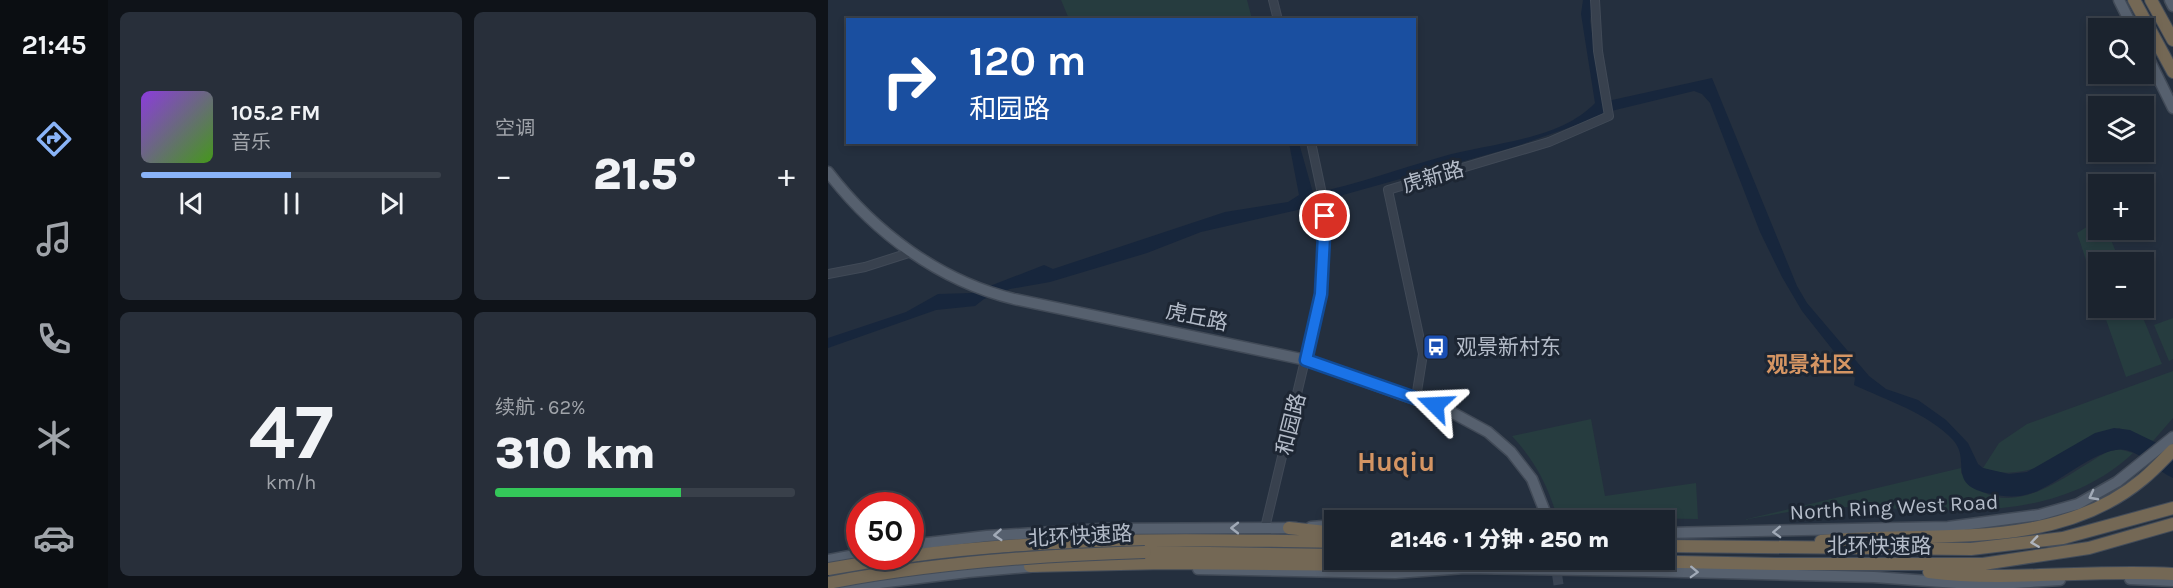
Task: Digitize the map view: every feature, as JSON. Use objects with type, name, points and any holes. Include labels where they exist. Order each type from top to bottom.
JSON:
[{"type":"highway","points":[[2151,0],[2173,40]]},
{"type":"highway","points":[[2135,2],[2173,72]]},
{"type":"highway","points":[[2143,480],[2172,442]]},
{"type":"highway","points":[[1772,546],[1855,538],[1957,537],[1997,533],[2070,519],[2125,491],[2173,458]]},
{"type":"highway","name":"北环快速路","points":[[1675,546],[1922,550],[1998,547],[2087,533],[2173,508]]},
{"type":"highway","name":"北环快速路","points":[[1675,562],[1955,565],[2010,561],[2089,548],[2173,525]]},
{"type":"highway","points":[[1289,528],[1324,532]]},
{"type":"highway","name":"北环快速路","points":[[924,555],[1038,543],[1144,539],[1324,542]]},
{"type":"highway","name":"北环快速路","points":[[828,583],[996,561],[1145,552],[1324,555]]},
{"type":"highway","points":[[1030,566],[1165,563],[1324,565]]},
{"type":"highway","points":[[1868,565],[1983,578],[2113,572],[2173,574]]},
{"type":"highway","points":[[828,569],[846,566]]},
{"type":"main road","points":[[2119,0],[2128,18]]},
{"type":"main road","points":[[2170,0],[2173,6]]},
{"type":"main road","points":[[2154,69],[2173,108]]},
{"type":"main road","name":"虎丘路","points":[[828,172],[866,215],[912,252],[967,285],[1001,296],[1306,360],[1416,398],[1468,420],[1497,438],[1528,474],[1544,510]]},
{"type":"main road","name":"North Ring West Road","points":[[1675,533],[1948,527],[2013,520],[2078,504],[2117,482],[2172,442]]},
{"type":"main road","points":[[924,543],[987,536],[1100,529],[1324,526]]},
{"type":"main road","points":[[828,561],[846,558]]},
{"type":"main road","points":[[839,588],[1030,566],[1395,573],[1465,568],[1634,571],[1874,577],[1984,585],[2090,578],[2173,581]]},
{"type":"main road","points":[[864,570],[867,584]]},
{"type":"street","points":[[1273,0],[1278,18]]},
{"type":"street","name":"虎新路","points":[[1416,398],[1423,354],[1388,190],[1550,142],[1608,114],[1597,41],[1595,0]]},
{"type":"street","name":"和园路","points":[[1265,528],[1321,294],[1325,208],[1311,144]]},
{"type":"street","points":[[828,274],[865,267],[912,252]]},
{"type":"green space","points":[[1061,0],[1247,0],[1252,18],[1069,18]]},
{"type":"green space","points":[[2088,226],[2088,240],[2111,240],[2116,252],[2088,252],[2088,266],[2077,233]]},
{"type":"green space","points":[[2105,318],[2143,318],[2162,364],[2126,377]]},
{"type":"green space","points":[[2173,318],[2173,359],[2169,361],[2154,325]]},
{"type":"green space","points":[[2173,371],[2173,418],[2153,441],[2119,428],[2070,454],[2035,468],[2017,472],[2000,472],[1983,468],[1999,443],[2027,424]]},
{"type":"green space","points":[[1591,419],[1605,496],[1696,483],[1698,519],[1675,519],[1675,510],[1555,510],[1539,474],[1527,454],[1512,436]]},
{"type":"green space","points":[[2119,449],[2133,453],[2101,477],[2066,494],[2029,504],[1991,509],[1952,510],[1835,507],[1743,520],[1961,468],[1961,473],[1983,492],[1999,497],[2015,498],[2048,487],[2107,452]]},
{"type":"water","points":[[1583,0],[1592,0],[1590,21],[1603,102],[1712,78],[1797,286],[1807,303],[1869,376],[1886,389],[1918,400],[1946,420],[1968,443],[1978,464],[1983,468],[2009,474],[2027,472],[2095,433],[2114,428],[2130,430],[2173,451],[2173,478],[2132,452],[2116,450],[2092,459],[2042,489],[2027,495],[2011,497],[1996,495],[1968,485],[1962,472],[1958,448],[1953,440],[1943,430],[1919,415],[1854,385],[1855,378],[1802,311],[1760,232],[1710,103],[1702,94],[1694,91],[1603,113],[1596,118],[1514,147],[1343,195],[1337,201],[1201,232],[1147,253],[1050,282],[1010,289],[984,299],[975,306],[936,310],[828,348],[828,338],[906,312],[938,294],[972,293],[1044,265],[1053,269],[1225,212],[1288,202],[1299,195],[1289,144],[1299,144],[1313,193],[1460,152],[1523,139],[1562,126],[1580,116],[1595,103],[1581,14]]},
{"type":"tunnel","points":[[1556,570],[1559,588]]},
{"type":"place","name":"观景新村东","points":[[1436,347]]},
{"type":"district","name":"观景社区","points":[[1810,364]]},
{"type":"district","name":"Huqiu","points":[[1396,462]]},
{"type":"route","points":[[1325,216],[1321,294],[1306,360],[1435,405]]}]
